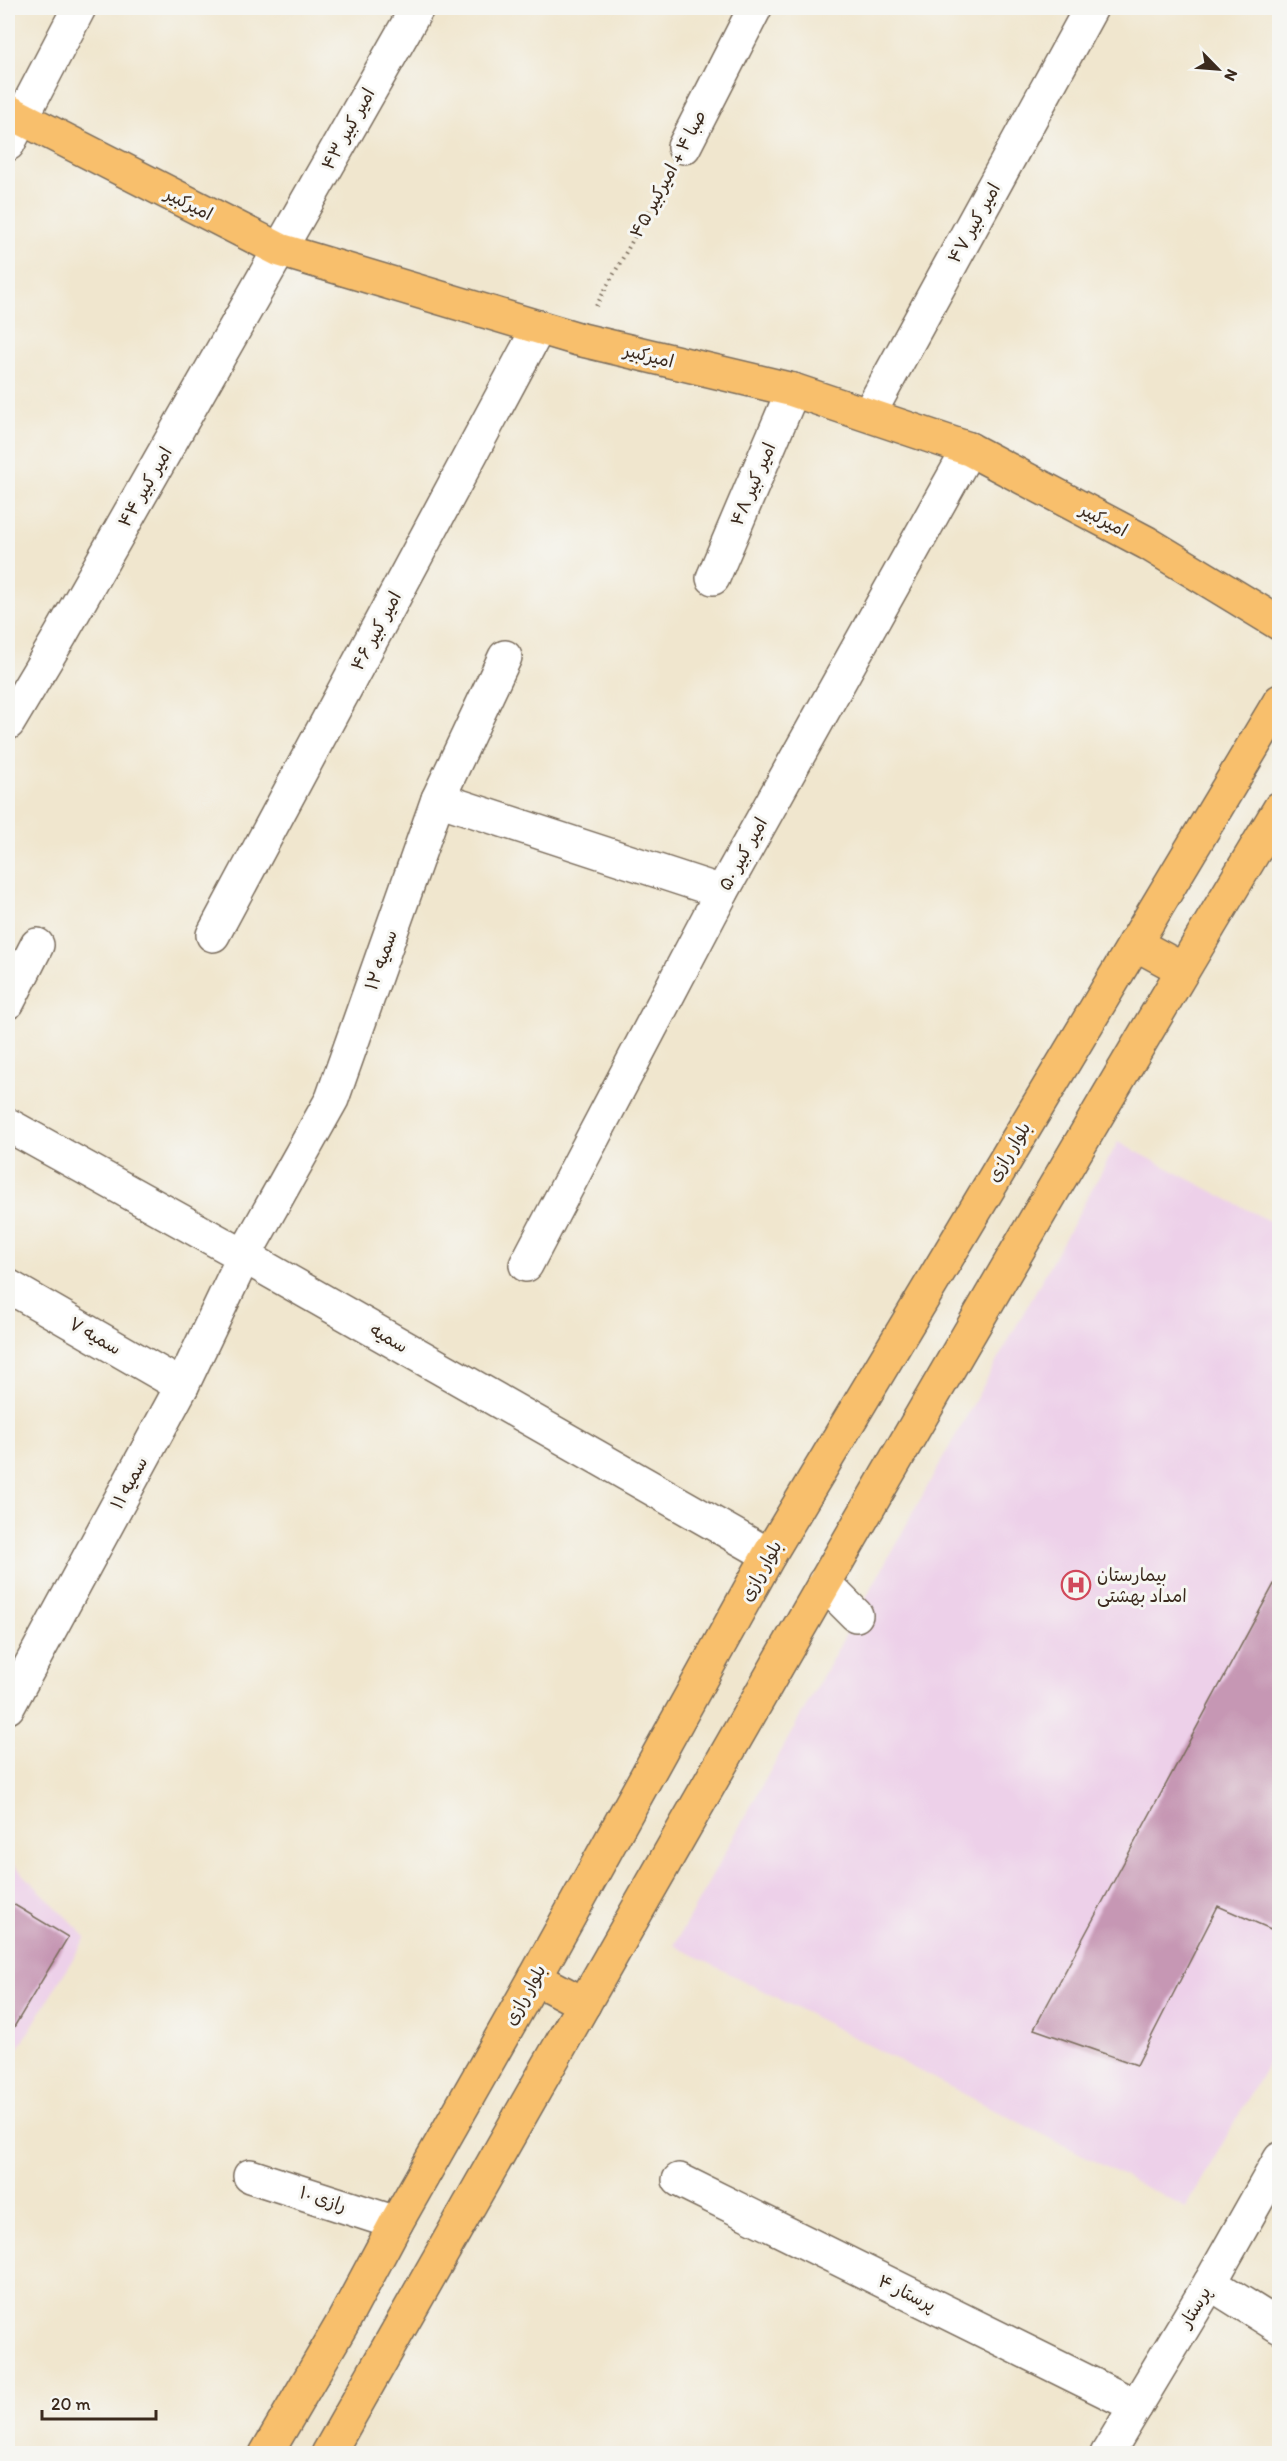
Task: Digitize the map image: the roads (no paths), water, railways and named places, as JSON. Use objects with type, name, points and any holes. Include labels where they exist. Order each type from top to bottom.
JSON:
[{"type":"main road","name":"امیرکبیر","points":[[12,124],[280,250],[578,339],[792,390],[969,448],[1148,543],[1280,624]]},
{"type":"main road","name":"بلوار رازی","points":[[266,2454],[342,2324],[396,2223],[535,1978],[769,1555],[1280,701]]},
{"type":"main road","points":[[328,2454],[824,1583],[1182,969],[1280,808]]},
{"type":"main road","points":[[1134,943],[1182,969]]},
{"type":"main road","points":[[535,1978],[584,2004]]},
{"type":"street","points":[[12,124],[79,8]]},
{"type":"street","name":"امیر کبیر ۴۳","points":[[280,250],[417,8]]},
{"type":"street","name":"صبا ۴ + امیرکبیر ۴۵","points":[[684,147],[755,8]]},
{"type":"street","name":"امیر کبیر ۴۷","points":[[869,414],[1085,19]]},
{"type":"street","name":"امیر کبیر ۴۴","points":[[8,723],[280,250]]},
{"type":"street","name":"امیر کبیر ۴۶","points":[[213,935],[539,327]]},
{"type":"street","name":"امیر کبیر ۴۸","points":[[713,578],[792,390]]},
{"type":"street","name":"امیر کبیر ۵۰","points":[[526,1265],[722,892],[969,448]]},
{"type":"street","name":"سمیه ۱۲","points":[[244,1256],[332,1099],[438,799],[505,657]]},
{"type":"street","points":[[438,799],[722,892]]},
{"type":"street","points":[[8,1002],[37,945]]},
{"type":"street","name":"سمیه","points":[[8,1125],[244,1256],[769,1555]]},
{"type":"street","name":"سمیه ۱۱","points":[[8,1707],[182,1386],[244,1256]]},
{"type":"street","name":"سمیه ۷","points":[[8,1286],[182,1386]]},
{"type":"street","points":[[824,1583],[856,1615]]},
{"type":"street","name":"پرستار","points":[[1107,2454],[1210,2283],[1280,2159]]},
{"type":"street","name":"رازی ۱۰","points":[[250,2176],[396,2223]]},
{"type":"street","name":"پرستار ۴","points":[[679,2180],[1136,2406]]},
{"type":"street","points":[[1210,2283],[1280,2327]]},
{"type":"place","name":"بیمارستان امداد بهشتی","points":[[1076,1585]]}]
